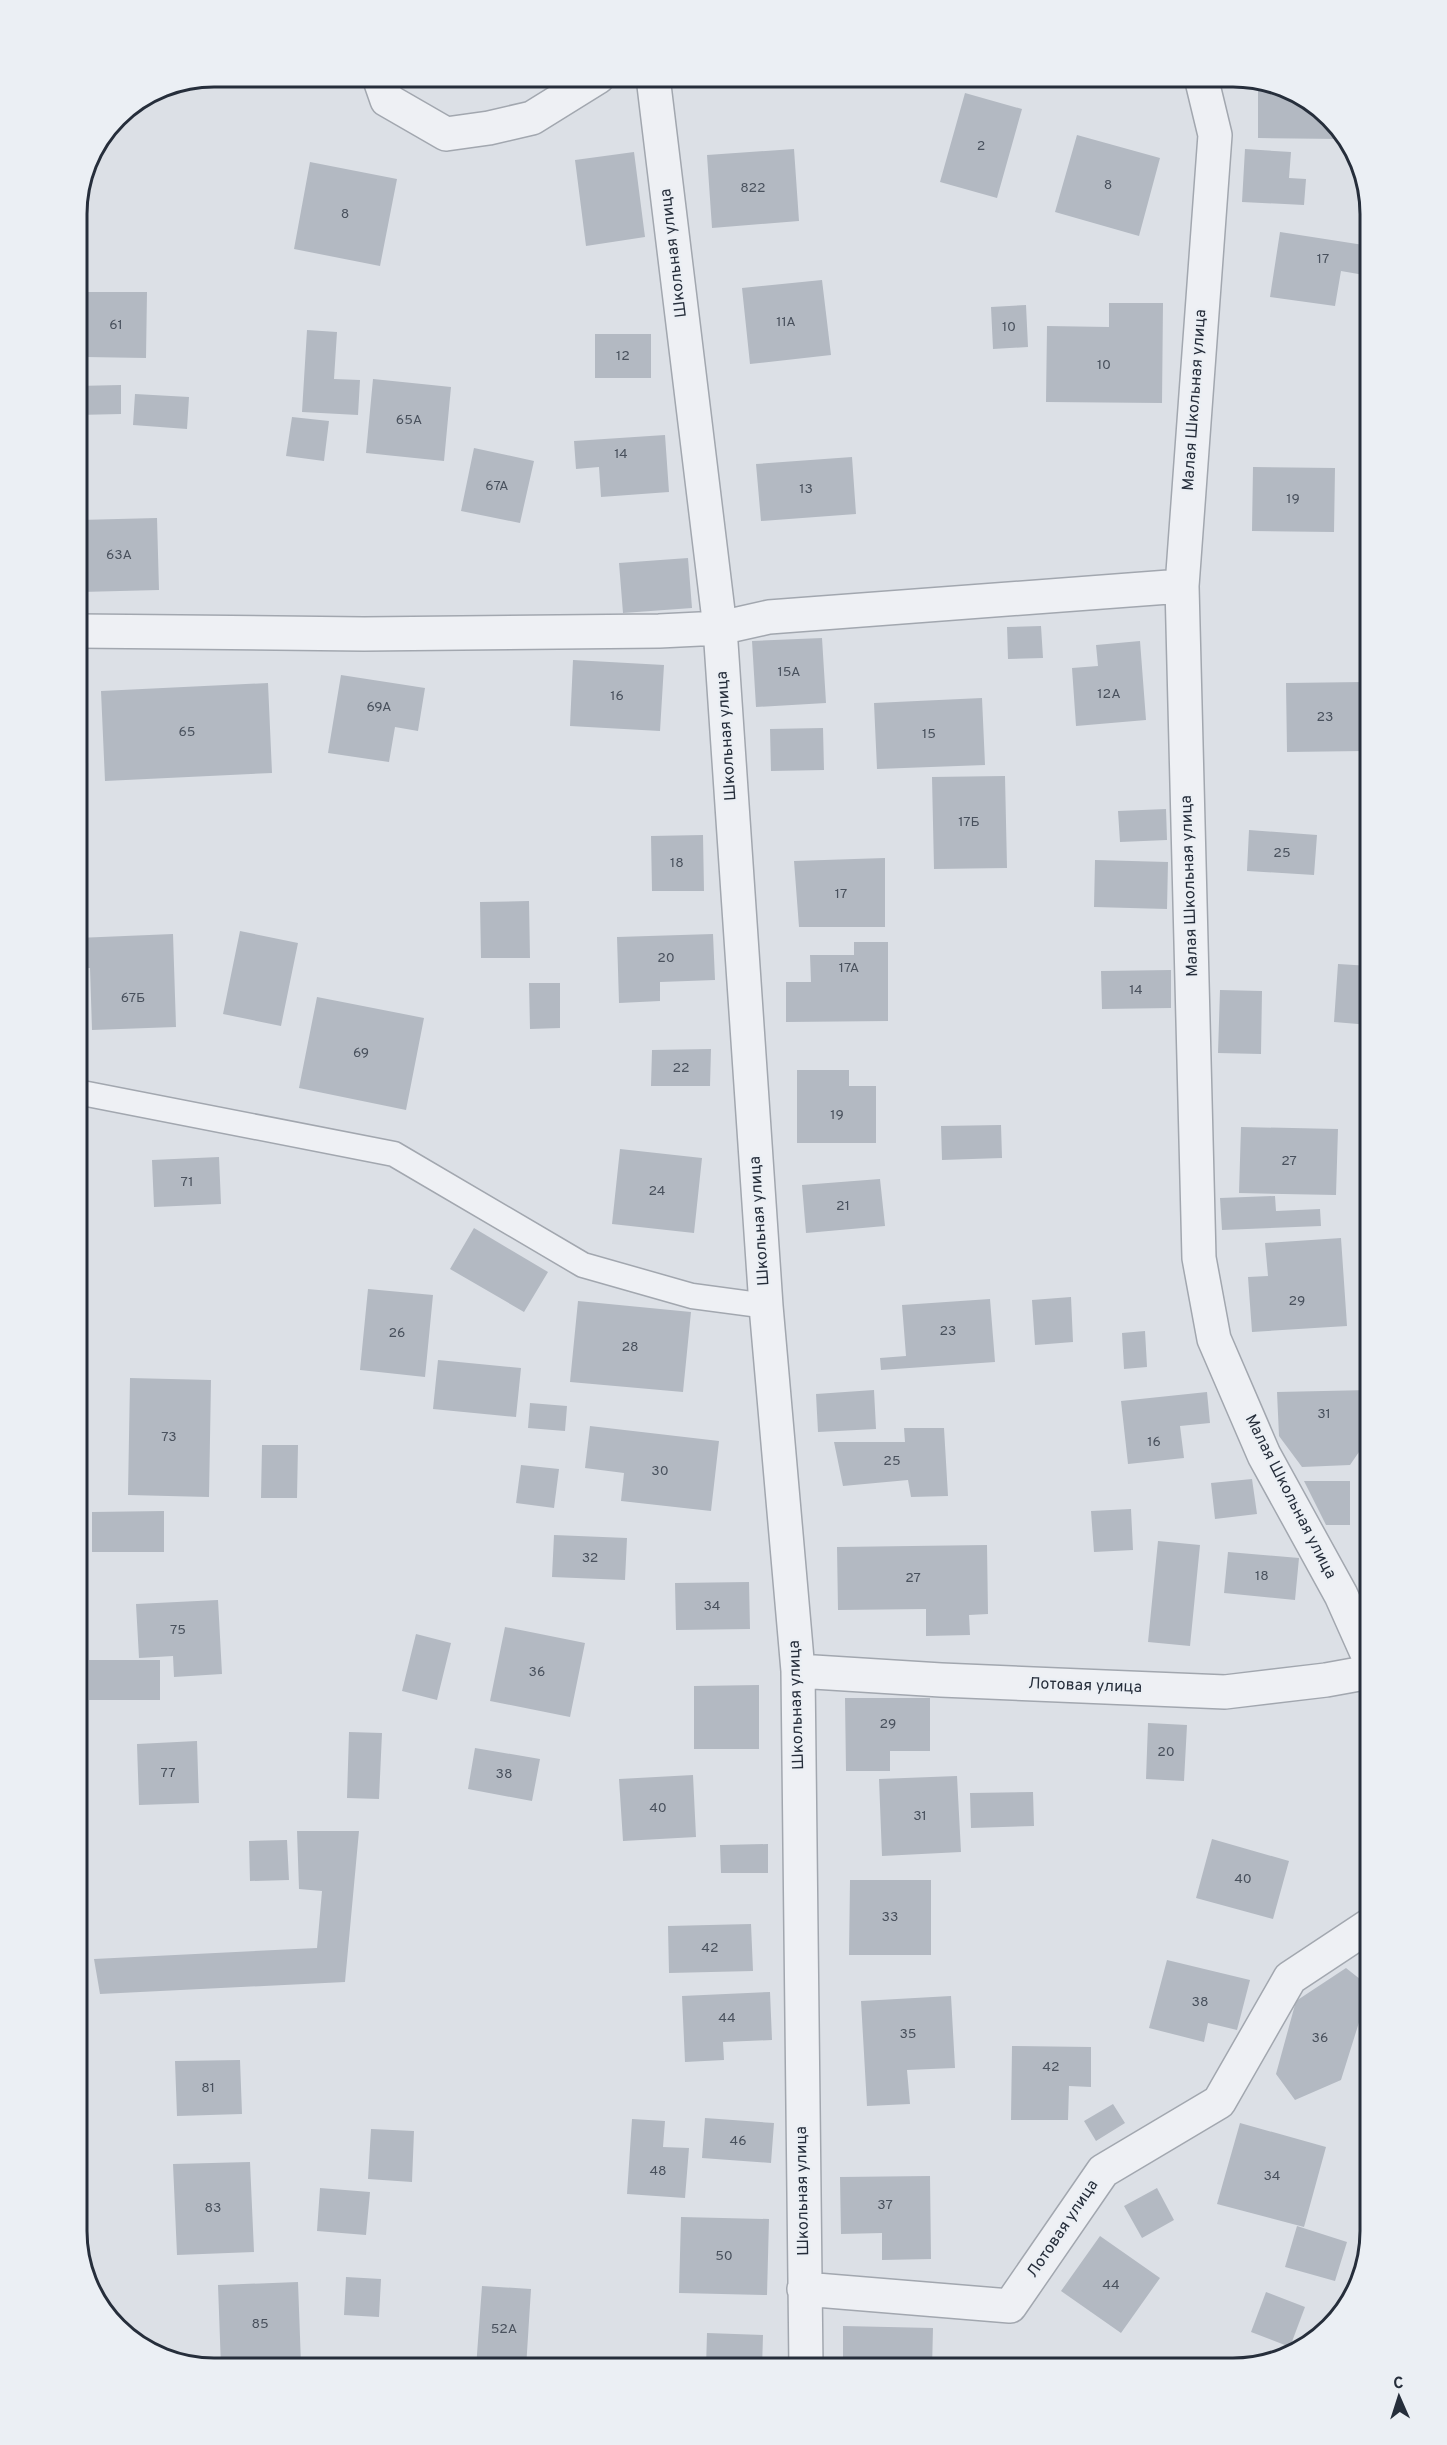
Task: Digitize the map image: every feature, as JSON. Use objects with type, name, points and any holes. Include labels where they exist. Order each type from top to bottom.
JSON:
[{"type":"street","points":[[383,87],[387,100],[446,134],[489,128],[532,118],[582,87]]},
{"type":"street","name":"Школьная улица","points":[[654,87],[720,628],[766,1306],[798,1671],[806,2358]]},
{"type":"street","name":"Малая Школьная улица","points":[[1203,87],[1215,135],[1182,586],[1199,1258],[1214,1339],[1264,1455],[1341,1594],[1360,1636]]},
{"type":"street","points":[[87,631],[375,634],[658,631],[720,628],[769,617],[1182,586]]},
{"type":"street","name":"Лотовая улица","points":[[798,1671],[941,1680],[1225,1692],[1360,1674]]},
{"type":"street","name":"Лотовая улица","points":[[804,2289],[1010,2306],[1103,2171],[1219,2102],[1290,1978],[1360,1932]]},
{"type":"lane","points":[[87,1094],[394,1154],[583,1265],[692,1296],[766,1306]]},
{"type":"building","points":[[1258,89],[1289,100],[1303,108],[1317,119],[1335,139],[1258,138]]},
{"type":"building","points":[[965,93],[1022,109],[997,198],[940,182]]},
{"type":"building","points":[[1077,135],[1160,158],[1139,236],[1055,212]]},
{"type":"building","points":[[794,149],[799,221],[712,228],[707,155]]},
{"type":"building","points":[[1245,149],[1291,152],[1289,178],[1306,179],[1304,205],[1242,202]]},
{"type":"building","points":[[634,152],[645,237],[586,246],[575,160]]},
{"type":"building","points":[[310,162],[397,179],[380,266],[294,249]]},
{"type":"building","points":[[1280,232],[1360,244],[1360,274],[1341,271],[1335,306],[1270,297]]},
{"type":"building","points":[[822,280],[831,355],[750,364],[742,288]]},
{"type":"building","points":[[87,292],[147,292],[146,358],[87,357]]},
{"type":"building","points":[[1109,303],[1163,303],[1162,403],[1046,402],[1047,326],[1109,327]]},
{"type":"building","points":[[1026,305],[1028,347],[993,349],[991,307]]},
{"type":"building","points":[[307,330],[337,332],[334,379],[360,380],[358,415],[302,412]]},
{"type":"building","points":[[595,334],[651,334],[651,378],[595,378]]},
{"type":"building","points":[[373,379],[451,387],[444,461],[366,453]]},
{"type":"building","points":[[121,385],[121,414],[87,415],[87,386]]},
{"type":"building","points":[[135,394],[189,397],[187,429],[133,425]]},
{"type":"building","points":[[292,417],[329,421],[324,461],[286,456]]},
{"type":"building","points":[[665,435],[669,492],[601,497],[599,467],[576,469],[574,441]]},
{"type":"building","points":[[474,448],[534,461],[520,523],[461,511]]},
{"type":"building","points":[[852,457],[856,514],[761,521],[756,464]]},
{"type":"building","points":[[1253,467],[1335,468],[1334,532],[1252,531]]},
{"type":"building","points":[[157,518],[159,590],[87,592],[87,520]]},
{"type":"building","points":[[688,558],[692,608],[623,613],[619,563]]},
{"type":"building","points":[[1041,626],[1043,658],[1008,659],[1007,627]]},
{"type":"building","points":[[822,638],[826,703],[756,707],[752,641]]},
{"type":"building","points":[[1140,641],[1146,720],[1076,726],[1072,668],[1098,666],[1096,645]]},
{"type":"building","points":[[573,660],[664,665],[660,731],[570,726]]},
{"type":"building","points":[[341,675],[425,688],[418,731],[395,727],[389,762],[328,753]]},
{"type":"building","points":[[1360,682],[1360,751],[1287,752],[1286,683]]},
{"type":"building","points":[[268,683],[272,773],[105,781],[101,691]]},
{"type":"building","points":[[982,698],[985,765],[877,769],[874,703]]},
{"type":"building","points":[[823,728],[824,770],[771,771],[770,729]]},
{"type":"building","points":[[1005,776],[1007,868],[934,869],[932,777]]},
{"type":"building","points":[[1166,809],[1167,840],[1120,842],[1118,811]]},
{"type":"building","points":[[1249,830],[1317,835],[1314,875],[1247,871]]},
{"type":"building","points":[[703,835],[704,891],[652,891],[651,836]]},
{"type":"building","points":[[885,858],[885,927],[799,927],[794,861]]},
{"type":"building","points":[[1095,860],[1168,862],[1167,909],[1094,907]]},
{"type":"building","points":[[529,901],[530,958],[481,958],[480,902]]},
{"type":"building","points":[[240,931],[298,943],[281,1026],[223,1014]]},
{"type":"building","points":[[173,934],[176,1027],[92,1030],[87,938]]},
{"type":"building","points":[[713,934],[715,980],[660,982],[660,1001],[619,1003],[617,937]]},
{"type":"building","points":[[854,942],[888,942],[888,1021],[786,1022],[786,982],[811,982],[810,955],[854,955]]},
{"type":"building","points":[[1338,964],[1360,965],[1360,1024],[1334,1022]]},
{"type":"building","points":[[1171,970],[1171,1008],[1102,1009],[1101,971]]},
{"type":"building","points":[[529,983],[560,983],[560,1028],[530,1029]]},
{"type":"building","points":[[1220,990],[1262,991],[1261,1054],[1218,1053]]},
{"type":"building","points":[[317,997],[424,1018],[406,1110],[299,1088]]},
{"type":"building","points":[[711,1049],[710,1086],[651,1086],[652,1050]]},
{"type":"building","points":[[797,1070],[849,1070],[849,1086],[876,1086],[876,1143],[797,1143]]},
{"type":"building","points":[[1001,1125],[1002,1158],[942,1160],[941,1126]]},
{"type":"building","points":[[1241,1127],[1338,1129],[1336,1195],[1239,1193]]},
{"type":"building","points":[[620,1149],[702,1158],[694,1233],[612,1224]]},
{"type":"building","points":[[219,1157],[221,1204],[154,1207],[152,1160]]},
{"type":"building","points":[[880,1179],[885,1226],[806,1233],[802,1185]]},
{"type":"building","points":[[1275,1196],[1276,1211],[1320,1209],[1321,1226],[1222,1230],[1220,1198]]},
{"type":"building","points":[[474,1228],[548,1272],[524,1312],[450,1269]]},
{"type":"building","points":[[1341,1238],[1347,1326],[1252,1332],[1248,1277],[1268,1276],[1265,1243]]},
{"type":"building","points":[[368,1289],[433,1295],[425,1377],[360,1370]]},
{"type":"building","points":[[1071,1297],[1073,1342],[1035,1345],[1032,1300]]},
{"type":"building","points":[[990,1299],[995,1362],[881,1370],[880,1358],[906,1356],[902,1305]]},
{"type":"building","points":[[578,1301],[691,1312],[683,1392],[570,1382]]},
{"type":"building","points":[[1145,1331],[1147,1367],[1124,1369],[1122,1333]]},
{"type":"building","points":[[438,1360],[521,1368],[516,1417],[433,1409]]},
{"type":"building","points":[[130,1378],[211,1380],[209,1497],[128,1495]]},
{"type":"building","points":[[874,1390],[876,1429],[818,1432],[816,1394]]},
{"type":"building","points":[[1360,1390],[1360,1450],[1350,1465],[1302,1467],[1279,1436],[1277,1392]]},
{"type":"building","points":[[1207,1392],[1210,1423],[1180,1426],[1184,1458],[1128,1464],[1121,1401]]},
{"type":"building","points":[[530,1403],[567,1406],[565,1431],[528,1428]]},
{"type":"building","points":[[590,1426],[719,1441],[711,1511],[621,1501],[624,1473],[585,1468]]},
{"type":"building","points":[[904,1428],[944,1428],[948,1496],[911,1497],[908,1480],[843,1486],[834,1442],[905,1442]]},
{"type":"building","points":[[262,1445],[298,1445],[297,1498],[261,1498]]},
{"type":"building","points":[[521,1465],[559,1469],[554,1508],[516,1503]]},
{"type":"building","points":[[1252,1479],[1257,1514],[1215,1519],[1211,1483]]},
{"type":"building","points":[[1304,1481],[1350,1481],[1350,1525],[1326,1525]]},
{"type":"building","points":[[1131,1509],[1133,1550],[1094,1552],[1091,1511]]},
{"type":"building","points":[[164,1511],[164,1552],[92,1552],[92,1512]]},
{"type":"building","points":[[554,1535],[627,1538],[625,1580],[552,1577]]},
{"type":"building","points":[[1158,1541],[1200,1545],[1190,1646],[1148,1642]]},
{"type":"building","points":[[987,1545],[988,1614],[969,1615],[970,1635],[926,1636],[926,1609],[838,1610],[837,1547]]},
{"type":"building","points":[[1228,1552],[1299,1558],[1295,1600],[1224,1593]]},
{"type":"building","points":[[749,1582],[750,1629],[676,1630],[675,1583]]},
{"type":"building","points":[[218,1600],[222,1674],[174,1677],[173,1656],[139,1658],[136,1604]]},
{"type":"building","points":[[505,1627],[585,1643],[570,1717],[490,1701]]},
{"type":"building","points":[[416,1634],[451,1643],[437,1700],[402,1691]]},
{"type":"building","points":[[89,1660],[160,1660],[160,1700],[89,1700]]},
{"type":"building","points":[[759,1685],[759,1749],[694,1749],[694,1686]]},
{"type":"building","points":[[845,1698],[930,1698],[930,1751],[890,1751],[890,1771],[846,1771]]},
{"type":"building","points":[[1148,1723],[1187,1725],[1184,1781],[1146,1779]]},
{"type":"building","points":[[349,1732],[382,1733],[379,1799],[347,1798]]},
{"type":"building","points":[[197,1741],[199,1803],[139,1805],[137,1744]]},
{"type":"building","points":[[475,1748],[540,1759],[532,1801],[468,1789]]},
{"type":"building","points":[[693,1775],[696,1837],[623,1841],[619,1779]]},
{"type":"building","points":[[957,1776],[961,1852],[882,1856],[879,1779]]},
{"type":"building","points":[[1033,1792],[1034,1826],[971,1828],[970,1793]]},
{"type":"building","points":[[297,1831],[359,1831],[345,1982],[100,1994],[94,1959],[317,1948],[322,1891],[299,1889]]},
{"type":"building","points":[[1212,1839],[1289,1861],[1273,1919],[1196,1898]]},
{"type":"building","points":[[287,1840],[289,1880],[250,1881],[249,1841]]},
{"type":"building","points":[[768,1844],[768,1873],[721,1873],[720,1845]]},
{"type":"building","points":[[850,1880],[931,1880],[931,1955],[849,1955]]},
{"type":"building","points":[[751,1924],[753,1971],[669,1973],[668,1926]]},
{"type":"building","points":[[1167,1960],[1250,1980],[1237,2030],[1208,2023],[1204,2042],[1149,2028]]},
{"type":"building","points":[[1346,1968],[1360,1979],[1360,2019],[1341,2080],[1295,2100],[1276,2074],[1296,2001]]},
{"type":"building","points":[[770,1992],[772,2040],[723,2042],[724,2060],[685,2062],[682,1996]]},
{"type":"building","points":[[951,1996],[955,2068],[907,2070],[910,2104],[867,2106],[861,2001]]},
{"type":"building","points":[[1012,2046],[1091,2047],[1091,2087],[1069,2086],[1068,2120],[1011,2120]]},
{"type":"building","points":[[240,2060],[242,2114],[177,2116],[175,2061]]},
{"type":"building","points":[[1113,2104],[1125,2123],[1096,2141],[1084,2121]]},
{"type":"building","points":[[705,2118],[774,2123],[771,2163],[702,2158]]},
{"type":"building","points":[[632,2119],[665,2121],[663,2147],[689,2148],[685,2198],[627,2194]]},
{"type":"building","points":[[1240,2123],[1326,2147],[1304,2227],[1217,2204]]},
{"type":"building","points":[[371,2129],[414,2131],[412,2182],[368,2179]]},
{"type":"building","points":[[250,2162],[254,2252],[177,2255],[173,2164]]},
{"type":"building","points":[[930,2176],[931,2259],[882,2260],[882,2233],[841,2234],[840,2177]]},
{"type":"building","points":[[320,2188],[370,2192],[366,2235],[317,2231]]},
{"type":"building","points":[[1157,2188],[1174,2220],[1142,2238],[1124,2206]]},
{"type":"building","points":[[681,2217],[769,2219],[767,2295],[679,2293]]},
{"type":"building","points":[[1297,2226],[1347,2242],[1335,2281],[1285,2267]]},
{"type":"building","points":[[1100,2236],[1160,2278],[1121,2333],[1061,2291]]},
{"type":"building","points":[[346,2277],[381,2279],[379,2317],[344,2315]]},
{"type":"building","points":[[298,2282],[301,2358],[221,2358],[218,2285]]},
{"type":"building","points":[[482,2286],[531,2289],[527,2358],[477,2358]]},
{"type":"building","points":[[1266,2292],[1305,2307],[1289,2345],[1251,2332]]},
{"type":"building","points":[[843,2326],[933,2328],[932,2358],[843,2358]]},
{"type":"building","points":[[707,2333],[763,2335],[762,2358],[706,2358]]}]
